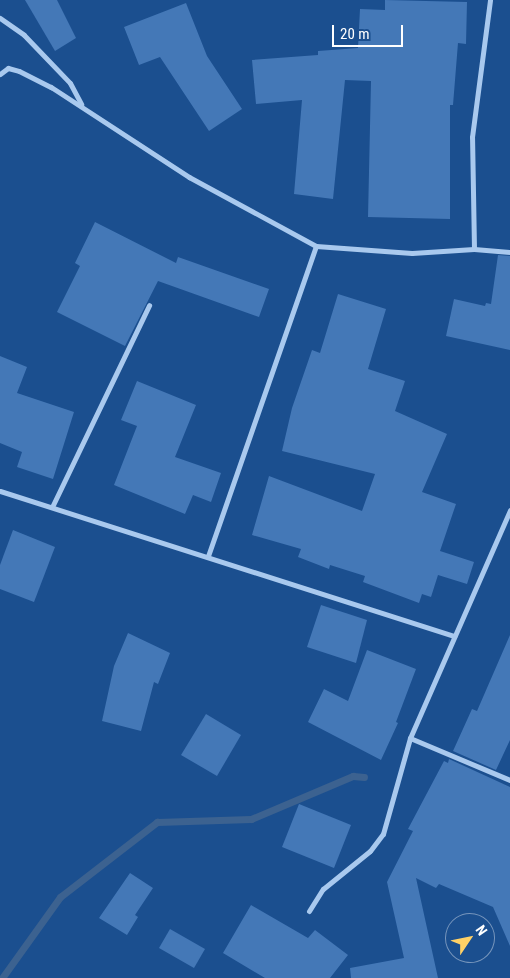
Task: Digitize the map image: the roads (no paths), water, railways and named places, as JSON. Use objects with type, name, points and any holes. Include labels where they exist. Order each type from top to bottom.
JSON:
[{"type":"street","points":[[474,249],[472,138],[490,0]]},
{"type":"street","points":[[0,18],[24,35],[70,83],[82,105]]},
{"type":"street","points":[[0,74],[8,68],[19,71],[82,105],[189,177],[316,246],[412,253],[474,249],[510,252]]},
{"type":"street","points":[[208,556],[316,246]]},
{"type":"street","points":[[52,506],[149,306]]},
{"type":"street","points":[[0,491],[52,506],[454,636]]},
{"type":"street","points":[[309,912],[324,889],[370,851],[383,834],[410,738],[510,510]]},
{"type":"street","points":[[410,738],[510,780]]},
{"type":"waterway","points":[[2,978],[60,897],[157,822],[251,819],[353,776],[364,777]]}]
